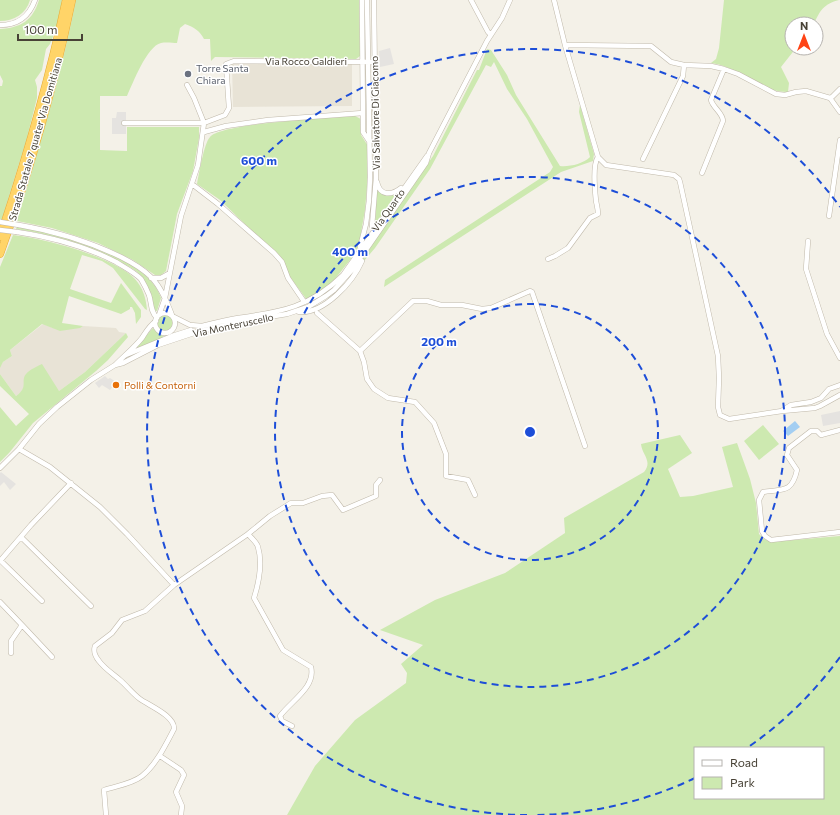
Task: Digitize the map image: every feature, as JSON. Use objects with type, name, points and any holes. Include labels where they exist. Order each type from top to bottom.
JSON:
[{"type":"highway","name":"Strada Statale 7 quater Via Domitiana","points":[[0,237],[28,151],[48,80],[66,0]]},
{"type":"highway","name":"Strada Statale 7 quater Via Domitiana","points":[[0,254],[28,172],[41,127],[72,0]]},
{"type":"street","points":[[0,25],[14,23],[23,19],[30,13],[35,0]]},
{"type":"street","name":"Via Salvatore Di Giacomo","points":[[362,0],[362,113],[363,132],[369,141]]},
{"type":"street","name":"Via Salvatore Di Giacomo","points":[[359,251],[366,224],[369,200],[367,0]]},
{"type":"street","name":"Via Salvatore Di Giacomo","points":[[372,226],[376,178],[374,0]]},
{"type":"street","points":[[471,0],[491,35]]},
{"type":"street","name":"Via Quarto","points":[[297,311],[308,307],[326,296],[348,276],[426,163],[429,153],[491,35],[502,18],[510,0]]},
{"type":"street","points":[[554,0],[565,45],[598,157],[606,165],[674,175],[679,179],[718,356],[718,411],[725,418],[729,418],[782,410],[815,408],[840,395]]},
{"type":"street","points":[[565,45],[651,46],[672,62],[684,65],[710,66],[724,69],[738,74],[776,94],[785,95],[806,91],[830,98],[840,112]]},
{"type":"street","name":"Via Rocco Galdieri","points":[[204,123],[224,115],[228,110],[229,105],[226,64],[230,62],[374,62]]},
{"type":"street","points":[[643,159],[683,76],[684,65]]},
{"type":"street","points":[[702,173],[723,119],[711,100],[724,69]]},
{"type":"street","points":[[172,336],[158,330],[156,327],[157,318],[165,298],[181,216],[198,165],[204,132],[204,123],[188,85]]},
{"type":"street","points":[[830,98],[840,89]]},
{"type":"street","points":[[204,132],[226,126],[268,120],[362,113]]},
{"type":"street","points":[[124,123],[204,123]]},
{"type":"street","points":[[829,216],[840,140]]},
{"type":"street","name":"Via Quarto","points":[[173,316],[186,324],[198,326],[276,312],[295,307],[316,298],[343,275],[404,186],[429,153]]},
{"type":"street","points":[[548,259],[568,248],[590,218],[598,214],[595,174],[596,160],[598,157]]},
{"type":"street","points":[[376,178],[379,189],[386,193],[395,192],[404,186]]},
{"type":"street","points":[[192,184],[218,204],[274,253],[282,262],[288,278],[303,300]]},
{"type":"street","points":[[0,222],[19,224],[52,231],[93,244],[134,264],[151,278],[165,298],[173,316],[175,326],[172,336]]},
{"type":"street","points":[[0,230],[17,232],[75,245],[124,267],[136,275],[145,287],[149,296],[151,310],[150,326]]},
{"type":"street","points":[[808,241],[806,269],[827,334],[840,358]]},
{"type":"street","points":[[297,311],[304,312],[314,309],[330,300],[353,277],[362,261]]},
{"type":"street","points":[[151,278],[161,278],[170,273]]},
{"type":"street","points":[[360,351],[413,301],[427,301],[441,305],[462,305],[482,309],[491,308],[530,291],[532,292],[584,446]]},
{"type":"street","points":[[151,310],[157,318]]},
{"type":"street","name":"Via Monteruscello","points":[[0,468],[19,449],[39,424],[57,407],[91,380],[115,365],[123,363],[172,336],[297,311]]},
{"type":"street","points":[[317,312],[360,351],[364,362],[367,379],[374,389],[388,398],[415,402],[434,422],[446,454],[446,476],[468,480],[475,495]]},
{"type":"street","points":[[115,365],[126,355],[157,318],[165,313],[173,316]]},
{"type":"street","points":[[126,355],[172,336],[191,330]]},
{"type":"street","points":[[782,410],[791,405],[811,402],[820,398],[829,389],[840,385]]},
{"type":"street","points":[[840,430],[821,435],[818,431],[811,431],[789,448],[787,455],[797,470],[791,486],[763,492],[758,500],[762,531],[765,536],[771,540],[840,532]]},
{"type":"street","points":[[19,449],[50,467],[113,519],[174,585]]},
{"type":"street","points":[[106,815],[104,790],[142,776],[160,756],[174,729],[174,725],[172,721],[139,699],[104,667],[96,656],[94,649],[97,644],[112,633],[122,620],[145,611],[174,585],[248,534],[270,516],[291,503],[304,503],[322,496],[332,495],[343,510],[376,496],[376,485],[380,480]]},
{"type":"street","points":[[42,602],[0,560],[71,483]]},
{"type":"street","points":[[248,534],[258,545],[260,561],[259,582],[254,598],[258,607],[282,650],[311,667],[313,675],[310,684],[280,716],[282,721],[292,726]]},
{"type":"street","points":[[20,537],[91,606]]},
{"type":"street","points":[[0,602],[52,657]]},
{"type":"street","points":[[11,652],[11,641],[22,625]]},
{"type":"street","points":[[160,756],[181,770],[184,775],[176,792],[182,806],[181,815]]},
{"type":"shaded area","points":[[390,48],[394,64],[380,67],[379,51]]},
{"type":"shaded area","points":[[232,64],[352,64],[352,106],[233,107]]},
{"type":"shaded area","points":[[117,112],[126,112],[126,134],[112,134],[112,118],[116,118]]},
{"type":"shaded area","points":[[43,324],[53,328],[72,329],[83,326],[116,328],[119,332],[126,333],[85,372],[59,391],[24,379],[24,387],[22,392],[16,396],[0,374],[0,367],[3,362],[12,356],[10,350]]},
{"type":"shaded area","points":[[105,376],[116,382],[110,390],[102,385],[99,388],[95,383]]},
{"type":"shaded area","points":[[840,411],[840,423],[823,426],[821,415]]},
{"type":"shaded area","points":[[1,472],[16,484],[10,490],[4,482],[0,486]]},
{"type":"green space","points":[[0,0],[30,0],[26,9],[19,16],[10,20],[0,21]]},
{"type":"green space","points":[[39,0],[62,0],[57,26],[50,44],[46,49],[42,70],[35,80],[37,87],[37,98],[27,138],[2,219],[0,219],[0,86],[2,86],[3,81],[0,75],[0,29],[14,27],[25,22],[30,18]]},
{"type":"green space","points":[[76,0],[359,0],[360,56],[356,59],[215,57],[211,61],[210,39],[204,39],[201,34],[191,26],[185,24],[180,28],[177,43],[161,43],[151,51],[141,66],[127,96],[100,96],[100,150],[127,151],[127,127],[199,127],[199,138],[193,171],[177,214],[166,271],[161,275],[155,275],[133,260],[98,243],[52,228],[17,221],[57,84]]},
{"type":"green space","points":[[724,0],[839,0],[830,3],[823,8],[818,16],[784,16],[784,56],[790,56],[781,67],[789,83],[788,92],[769,88],[731,69],[711,63],[716,59],[719,48]]},
{"type":"green space","points":[[487,49],[491,50],[507,75],[516,95],[560,166],[568,166],[584,162],[590,157],[579,112],[580,105],[594,154],[593,161],[561,172],[384,287],[385,280],[550,172],[553,167],[527,119],[507,89],[494,62],[491,67],[486,65],[430,169],[375,248],[364,261],[361,259],[433,156],[477,70],[479,70]]},
{"type":"green space","points":[[355,116],[361,119],[361,135],[368,146],[368,175],[365,210],[359,244],[354,255],[331,284],[307,300],[290,277],[280,256],[220,200],[197,184],[200,166],[208,140],[218,132],[234,128],[278,122]]},
{"type":"green space","points":[[377,189],[385,194],[394,195],[394,197],[373,226],[375,223]]},
{"type":"green space","points":[[17,227],[54,234],[99,249],[120,258],[138,270],[153,283],[161,298],[157,311],[153,310],[144,281],[137,272],[131,268],[105,254],[80,244],[16,229]]},
{"type":"green space","points":[[13,235],[60,244],[112,263],[125,271],[138,282],[144,293],[147,310],[113,268],[102,261],[82,255],[70,289],[111,303],[121,283],[141,310],[141,317],[136,324],[135,313],[132,307],[121,314],[69,296],[62,323],[83,326],[80,328],[60,331],[42,324],[10,350],[12,356],[3,362],[0,368],[0,267]]},
{"type":"green space","points":[[165,315],[171,317],[173,323],[171,329],[165,331],[159,329],[157,323],[159,317]]},
{"type":"green space","points":[[153,328],[164,337],[134,350],[152,329]]},
{"type":"green space","points":[[126,333],[128,337],[108,360],[33,423],[0,462],[0,407],[16,426],[29,414],[0,386],[0,374],[16,396],[22,390],[24,377],[26,374],[42,364],[59,391],[85,372]]},
{"type":"green space","points":[[763,425],[779,444],[759,460],[744,441]]},
{"type":"green space","points":[[680,435],[692,453],[668,469],[680,497],[693,496],[733,487],[722,447],[737,443],[750,479],[756,503],[759,534],[764,539],[771,542],[840,536],[840,815],[287,815],[315,766],[355,720],[406,683],[407,673],[401,664],[423,645],[380,630],[435,600],[505,573],[565,533],[564,518],[644,472],[647,461],[641,444]]},
{"type":"water","points":[[795,421],[800,427],[788,436],[783,431]]},
{"type":"place","name":"Torre Santa Chiara","points":[[188,74]]},
{"type":"place","name":"Polli & Contorni","points":[[116,385]]}]
